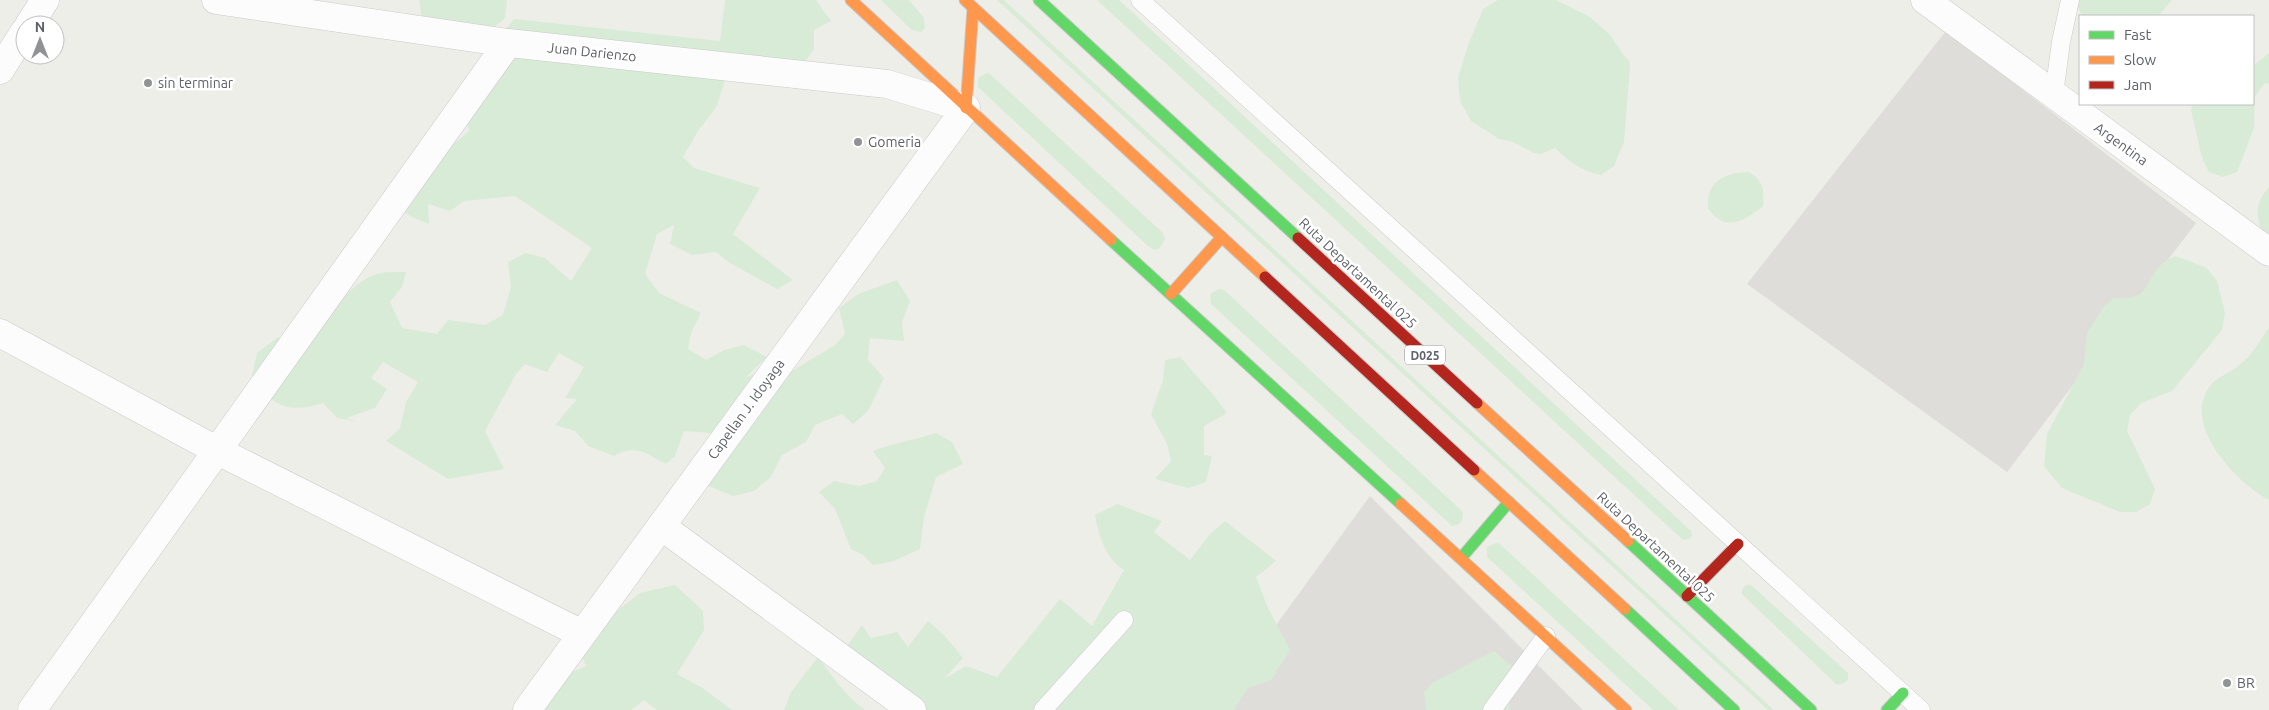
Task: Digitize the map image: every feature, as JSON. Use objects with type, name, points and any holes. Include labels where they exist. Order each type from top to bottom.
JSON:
[{"type":"main road","points":[[851,0],[966,108],[1462,557],[1626,710]]},
{"type":"main road","name":"Ruta Departamental 025","points":[[1039,0],[1811,710]]},
{"type":"main road","points":[[966,108],[969,4]]},
{"type":"main road","points":[[969,4],[1734,710]]},
{"type":"main road","points":[[1171,294],[1222,237]]},
{"type":"main road","points":[[1462,557],[1509,502]]},
{"type":"main road","points":[[1687,596],[1738,544]]},
{"type":"main road","points":[[1887,710],[1903,693]]},
{"type":"street","points":[[35,15],[45,0]]},
{"type":"street","name":"Juan Darienzo","points":[[216,0],[508,43],[887,84],[966,108]]},
{"type":"street","name":"Argentina","points":[[1925,0],[2269,252]]},
{"type":"street","points":[[32,710],[508,43]]},
{"type":"street","points":[[0,70],[15,47]]},
{"type":"street","name":"Capellan J. Idoyaga","points":[[527,710],[966,108]]},
{"type":"street","points":[[0,333],[218,451],[582,634]]},
{"type":"street","points":[[661,526],[912,710]]},
{"type":"lane","points":[[1140,0],[1921,710]]},
{"type":"lane","points":[[2054,94],[2061,42],[2070,0]]},
{"type":"lane","points":[[1043,710],[1124,620]]},
{"type":"lane","points":[[1492,710],[1546,636]]},
{"type":"shaded area","points":[[1946,31],[2196,223],[2007,472],[1747,284]]},
{"type":"shaded area","points":[[1370,496],[1583,710],[1214,710]]},
{"type":"green space","points":[[419,0],[507,0],[505,18],[486,34],[423,25]]},
{"type":"green space","points":[[725,0],[816,0],[831,21],[814,30],[814,49],[802,66],[725,80],[717,106],[698,131],[683,157],[694,168],[760,188],[733,234],[793,280],[777,289],[728,262],[716,252],[692,255],[670,244],[674,225],[657,234],[645,274],[659,293],[701,313],[691,333],[688,349],[706,360],[724,350],[744,345],[767,357],[746,377],[765,371],[792,371],[835,345],[845,334],[839,308],[858,294],[897,280],[910,301],[902,322],[904,341],[870,338],[868,360],[884,378],[868,411],[853,424],[842,414],[815,425],[806,442],[782,455],[771,477],[754,491],[733,496],[704,484],[731,406],[711,433],[684,431],[675,456],[666,464],[646,453],[635,450],[622,452],[614,456],[588,446],[575,431],[555,425],[577,399],[565,398],[584,367],[559,353],[547,372],[525,364],[516,374],[485,431],[504,469],[448,479],[386,441],[400,428],[406,402],[418,382],[383,362],[371,378],[387,389],[375,408],[346,418],[357,422],[337,418],[323,403],[293,408],[280,404],[262,391],[252,375],[257,353],[278,337],[300,356],[341,300],[361,282],[375,274],[406,272],[402,287],[390,302],[402,328],[437,334],[448,320],[485,325],[503,315],[511,287],[508,262],[526,253],[545,258],[571,281],[592,248],[515,196],[464,201],[450,211],[428,204],[429,224],[412,217],[395,206],[410,188],[423,186],[421,169],[469,131],[466,116],[486,100],[482,80],[505,61],[525,54],[496,41],[514,19],[720,41]]},
{"type":"green space","points":[[881,0],[909,0],[924,18],[925,28],[921,32],[912,30]]},
{"type":"green space","points":[[997,0],[1004,0],[1774,710],[1768,710]]},
{"type":"green space","points":[[1097,0],[1119,0],[1691,531],[1692,536],[1689,539],[1683,540]]},
{"type":"green space","points":[[1498,0],[1556,0],[1590,17],[1610,35],[1629,60],[1624,142],[1614,166],[1601,175],[1576,165],[1555,148],[1541,154],[1534,153],[1513,142],[1499,139],[1471,121],[1460,101],[1458,78],[1468,45],[1483,9]]},
{"type":"green space","points":[[2075,0],[2172,0],[2159,15],[2082,15]]},
{"type":"green space","points":[[2269,53],[2269,84],[2265,83],[2255,96],[2254,128],[2237,172],[2223,177],[2209,172],[2202,158],[2191,110],[2193,105],[2254,105],[2254,65]]},
{"type":"green space","points":[[987,73],[1163,233],[1165,239],[1160,248],[1154,250],[1149,247],[978,87],[978,78]]},
{"type":"green space","points":[[1748,172],[1757,178],[1762,186],[1764,195],[1763,206],[1749,216],[1737,221],[1726,222],[1718,219],[1708,209],[1708,199],[1713,185],[1718,180],[1731,174]]},
{"type":"green space","points":[[2269,187],[2269,233],[2261,229],[2258,206]]},
{"type":"green space","points":[[2176,256],[2207,268],[2217,281],[2225,313],[2222,330],[2172,391],[2141,403],[2130,415],[2127,431],[2155,489],[2150,504],[2136,512],[2120,512],[2062,488],[2044,466],[2047,434],[2084,364],[2087,333],[2103,307],[2114,298],[2126,298],[2141,293],[2162,264]]},
{"type":"green space","points":[[1219,289],[1224,290],[1463,512],[1462,520],[1459,524],[1452,526],[1211,304],[1210,294]]},
{"type":"green space","points":[[2269,327],[2269,500],[2256,492],[2228,466],[2216,451],[2207,434],[2202,418],[2203,401],[2210,386],[2247,358]]},
{"type":"green space","points":[[1180,357],[1227,413],[1204,426],[1204,455],[1212,456],[1206,482],[1188,488],[1155,479],[1171,461],[1167,444],[1151,414],[1163,380],[1165,360]]},
{"type":"green space","points":[[936,433],[952,442],[963,464],[936,477],[924,517],[920,549],[894,561],[873,565],[863,555],[851,549],[835,509],[819,492],[834,481],[859,486],[877,481],[885,468],[873,451]]},
{"type":"green space","points":[[1117,504],[1162,521],[1154,532],[1190,560],[1209,535],[1225,521],[1276,561],[1256,577],[1268,608],[1290,650],[1271,680],[1248,688],[1234,710],[903,710],[841,674],[848,645],[862,625],[871,638],[897,632],[908,647],[928,621],[944,635],[963,658],[944,679],[966,666],[997,677],[1060,599],[1092,626],[1124,570],[1112,559],[1104,546],[1095,515]]},
{"type":"green space","points":[[1496,543],[1500,544],[1679,710],[1653,710],[1487,557],[1487,547]]},
{"type":"green space","points":[[675,585],[703,611],[704,630],[677,674],[701,687],[732,710],[657,710],[644,700],[631,710],[511,710],[526,692],[586,666],[576,643],[640,593]]},
{"type":"green space","points":[[1746,585],[1751,585],[1848,673],[1848,680],[1837,685],[1742,594],[1742,589]]},
{"type":"green space","points":[[1494,651],[1513,667],[1508,688],[1510,710],[1426,710],[1424,692],[1432,683]]},
{"type":"green space","points":[[818,657],[845,692],[865,710],[784,710],[791,692]]},
{"type":"traffic: fast","points":[[1039,0],[1298,238]]},
{"type":"traffic: fast","points":[[1111,240],[1401,504]]},
{"type":"traffic: fast","points":[[1462,557],[1509,502]]},
{"type":"traffic: fast","points":[[1628,541],[1811,710]]},
{"type":"traffic: fast","points":[[1625,609],[1734,710]]},
{"type":"traffic: fast","points":[[1887,710],[1903,693]]},
{"type":"traffic: slow","points":[[851,0],[1111,240]]},
{"type":"traffic: slow","points":[[965,0],[1265,277]]},
{"type":"traffic: slow","points":[[966,108],[973,8]]},
{"type":"traffic: slow","points":[[1171,294],[1222,237]]},
{"type":"traffic: slow","points":[[1477,403],[1628,541]]},
{"type":"traffic: slow","points":[[1474,470],[1625,609]]},
{"type":"traffic: slow","points":[[1401,504],[1626,710]]},
{"type":"traffic: jam","points":[[1298,238],[1477,403]]},
{"type":"traffic: jam","points":[[1265,277],[1474,470]]},
{"type":"traffic: jam","points":[[1687,596],[1738,544]]},
{"type":"place","name":"sin terminar","points":[[148,83]]},
{"type":"place","name":"Gomeria","points":[[858,142]]},
{"type":"place","name":"BR","points":[[2227,683]]}]
